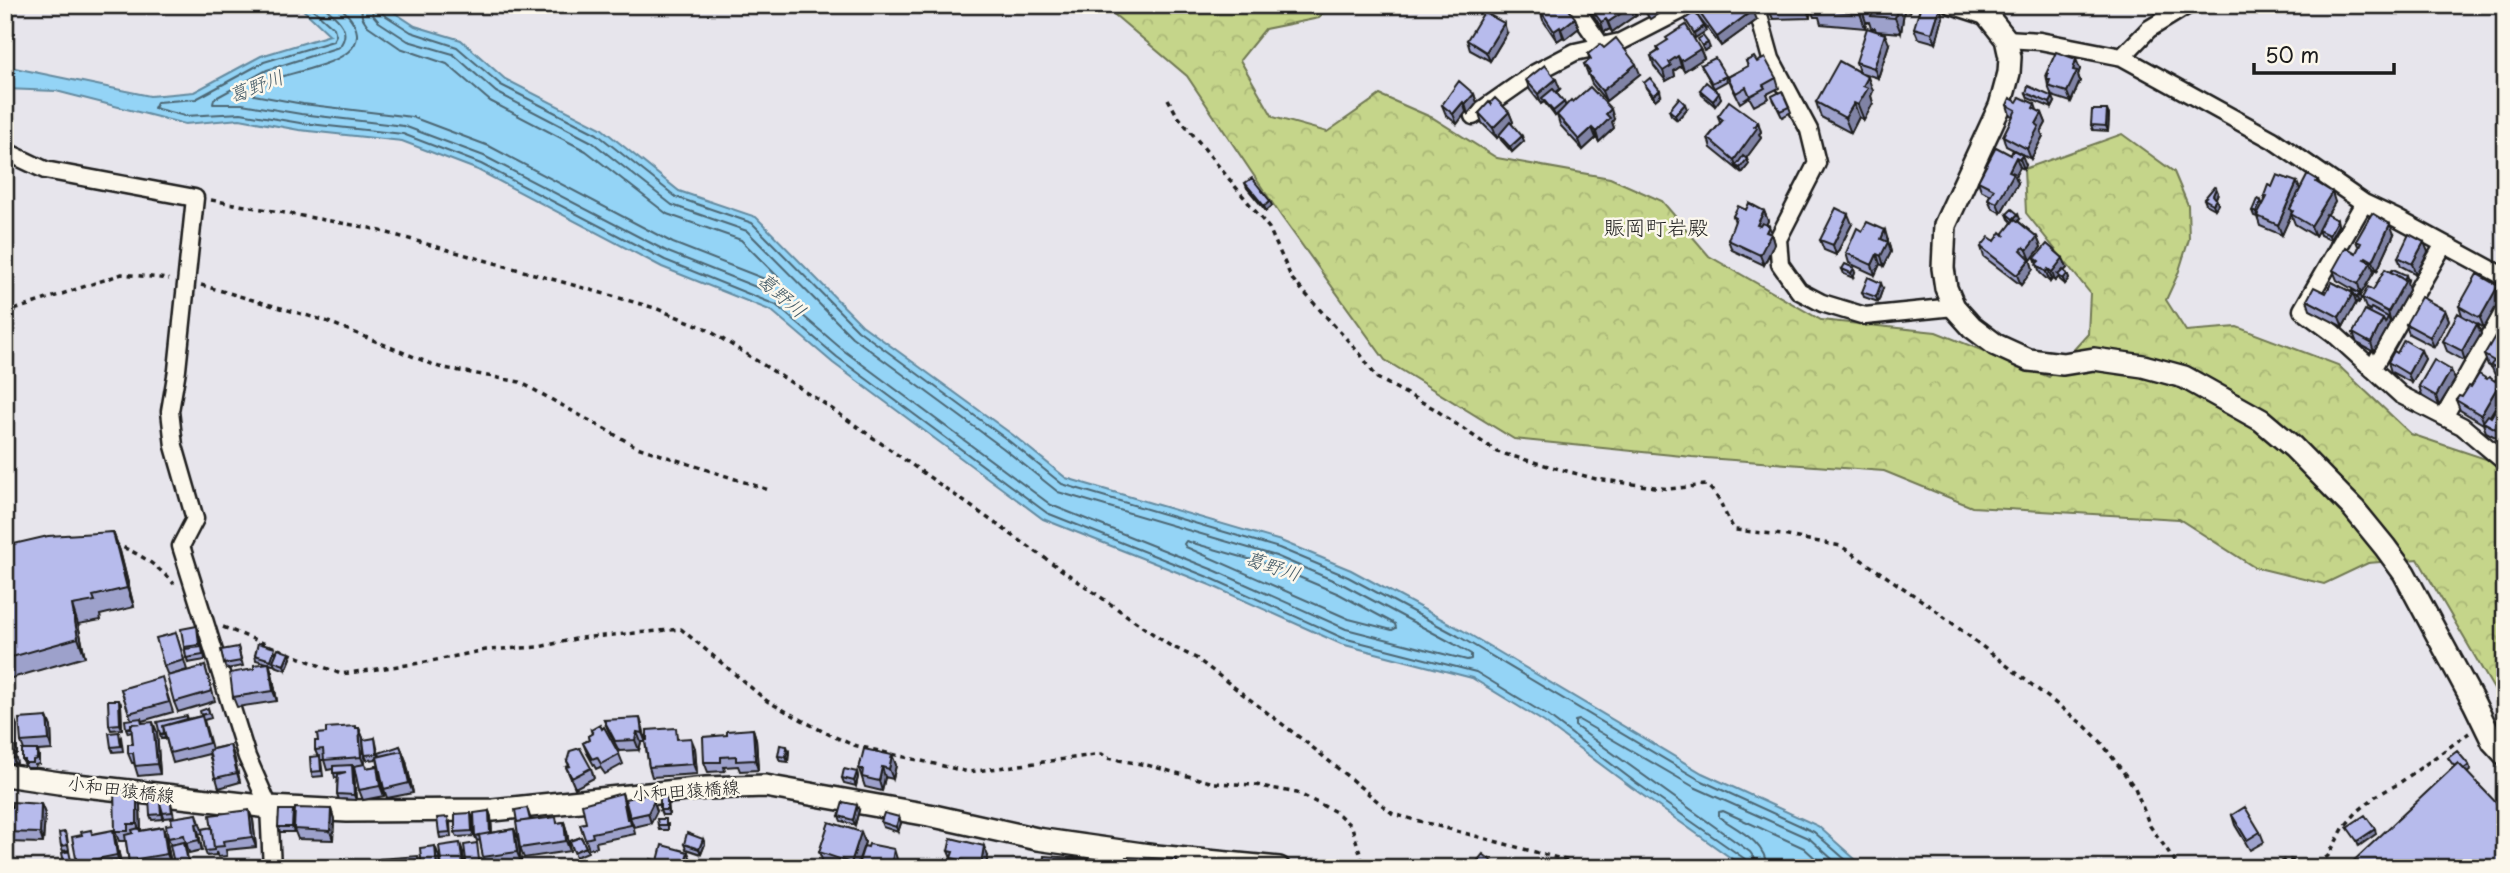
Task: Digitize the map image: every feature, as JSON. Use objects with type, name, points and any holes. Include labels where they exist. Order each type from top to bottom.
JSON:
[{"type":"main road","points":[[1984,11],[2006,40],[2010,57],[2009,73],[2000,106],[1945,225],[1942,268],[1954,307],[1972,327],[1996,345],[2029,360],[2063,363],[2094,359],[2143,366],[2184,377],[2262,420],[2354,509],[2404,573],[2493,743],[2505,755]]},
{"type":"main road","name":"小和田猿橋線","points":[[5,775],[270,807],[347,811],[493,810],[706,788],[765,786],[929,815],[1038,839],[1156,856],[1279,868]]},
{"type":"street","points":[[1573,5],[1601,45]]},
{"type":"street","points":[[1474,117],[1533,74],[1575,52],[1620,42],[1692,5]]},
{"type":"street","points":[[1756,5],[1771,59],[1809,130],[1817,163],[1778,239],[1780,264],[1800,291],[1822,303],[1865,316],[1954,307]]},
{"type":"street","points":[[1951,5],[1984,11]]},
{"type":"street","points":[[2122,57],[2149,29],[2188,5]]},
{"type":"street","points":[[2006,40],[2040,41],[2122,57],[2273,140],[2364,203],[2505,277]]},
{"type":"street","points":[[5,151],[45,170],[195,198],[177,370],[170,411],[174,446],[195,519],[181,546],[247,757],[270,807],[271,868]]},
{"type":"street","points":[[2364,203],[2302,310],[2333,333],[2401,395],[2462,426],[2505,462]]},
{"type":"street","points":[[2372,369],[2444,244]]},
{"type":"street","points":[[2444,417],[2505,307]]},
{"type":"path","points":[[1168,99],[1177,115],[1269,228],[1292,279],[1361,355],[1377,378],[1433,408],[1497,452],[1596,479],[1669,489],[1706,485],[1717,494],[1726,518],[1735,530],[1841,546],[1930,606],[2085,726],[2101,742],[2135,788],[2150,826],[2180,868]]},
{"type":"path","points":[[195,198],[370,228],[655,308],[705,328],[825,404],[1169,645],[1196,657],[1393,814],[1587,868]]},
{"type":"path","points":[[5,313],[122,274],[186,281],[326,321],[439,367],[520,382],[637,447],[769,490]]},
{"type":"path","points":[[104,544],[115,544],[136,552],[161,569],[177,587]]},
{"type":"path","points":[[201,616],[231,631],[341,674],[421,663],[486,650],[539,647],[580,638],[681,629],[767,701],[853,745],[969,772],[1102,754],[1107,758],[1147,765],[1214,783],[1256,785],[1297,793],[1336,812],[1352,827],[1362,860],[1358,868]]},
{"type":"path","points":[[2273,868],[2286,859],[2315,867],[2322,863],[2344,827],[2357,812],[2376,796],[2463,739],[2482,720]]},
{"type":"green space","points":[[1103,5],[1330,5],[1319,18],[1265,29],[1240,60],[1273,117],[1327,132],[1380,95],[1433,118],[1497,158],[1610,178],[1662,201],[1709,256],[1821,320],[1936,332],[2049,377],[2088,334],[2090,293],[2026,213],[2024,169],[2122,134],[2174,172],[2188,205],[2189,239],[2166,300],[2186,331],[2237,327],[2338,365],[2411,434],[2498,463],[2505,472],[2505,708],[2418,559],[2368,563],[2324,584],[2254,567],[2179,519],[1972,507],[1884,471],[1692,457],[1514,439],[1385,360],[1281,216],[1187,76]]},
{"type":"water","name":"葛野川","points":[[298,5],[383,5],[415,26],[461,40],[505,79],[601,128],[679,191],[756,217],[862,325],[1013,435],[1066,478],[1281,541],[1351,570],[1462,630],[1702,773],[1818,826],[1865,868],[1745,868],[1544,722],[1472,678],[1341,644],[1210,585],[1043,519],[833,363],[772,311],[662,267],[478,170],[402,141],[299,130],[240,119],[185,124],[56,91],[5,89],[5,66],[150,96],[194,92],[261,56],[330,35]]},
{"type":"building","points":[[1547,5],[1566,5],[1575,18],[1554,31],[1540,10]]},
{"type":"building","points":[[1589,5],[1632,6],[1608,22],[1606,19],[1601,22]]},
{"type":"building","points":[[1694,5],[1749,5],[1753,10],[1717,37]]},
{"type":"building","points":[[1816,5],[1898,5],[1895,18],[1871,16],[1872,13],[1865,13],[1866,8],[1861,7],[1860,13],[1816,9]]},
{"type":"building","points":[[1921,5],[1940,7],[1932,33],[1914,28]]},
{"type":"building","points":[[1484,12],[1504,23],[1486,52],[1467,40]]},
{"type":"building","points":[[1695,12],[1704,26],[1694,33],[1685,19]]},
{"type":"building","points":[[1686,25],[1700,49],[1681,61],[1678,56],[1669,62],[1671,66],[1663,71],[1651,56],[1659,51],[1657,47],[1668,40],[1666,38]]},
{"type":"building","points":[[1867,28],[1885,34],[1874,68],[1856,62]]},
{"type":"building","points":[[1703,36],[1708,43],[1702,46],[1698,39]]},
{"type":"building","points":[[1616,38],[1636,64],[1602,91],[1588,74],[1590,72],[1584,64],[1591,59],[1588,54],[1600,44],[1604,48]]},
{"type":"building","points":[[2056,52],[2076,59],[2073,70],[2077,71],[2067,92],[2048,86],[2050,80],[2047,80],[2046,74]]},
{"type":"building","points":[[1754,57],[1757,62],[1765,58],[1776,78],[1750,96],[1746,87],[1736,93],[1728,77],[1748,66],[1746,61]]},
{"type":"building","points":[[1715,58],[1726,76],[1712,83],[1701,65]]},
{"type":"building","points":[[1839,61],[1868,77],[1863,86],[1868,88],[1858,105],[1854,103],[1845,118],[1816,102]]},
{"type":"building","points":[[1545,65],[1556,79],[1538,94],[1526,80]]},
{"type":"building","points":[[1650,78],[1660,90],[1653,95],[1644,83]]},
{"type":"building","points":[[1459,81],[1474,94],[1453,114],[1442,105]]},
{"type":"building","points":[[1706,82],[1719,93],[1713,101],[1700,90]]},
{"type":"building","points":[[2028,86],[2053,97],[2050,103],[2026,93]]},
{"type":"building","points":[[1590,87],[1611,109],[1606,114],[1610,118],[1596,132],[1592,128],[1579,140],[1557,115],[1571,100],[1573,102]]},
{"type":"building","points":[[1553,89],[1564,102],[1553,111],[1542,98]]},
{"type":"building","points":[[1782,91],[1789,107],[1780,111],[1772,96]]},
{"type":"building","points":[[2020,97],[2035,104],[2033,108],[2042,113],[2036,124],[2039,126],[2027,149],[2003,136],[2016,110],[2007,105],[2010,98],[2017,102]]},
{"type":"building","points":[[1495,98],[1509,112],[1493,128],[1479,113],[1489,102],[1492,105],[1491,102]]},
{"type":"building","points":[[1679,98],[1685,104],[1675,115],[1669,110]]},
{"type":"building","points":[[1729,101],[1758,122],[1754,126],[1757,128],[1734,160],[1708,138],[1723,120],[1718,116]]},
{"type":"building","points":[[2092,110],[2107,110],[2106,126],[2091,125]]},
{"type":"building","points":[[1510,122],[1522,136],[1510,147],[1499,135]]},
{"type":"building","points":[[1996,147],[2011,155],[2013,150],[2022,155],[2020,159],[2016,157],[2009,171],[2014,173],[1997,203],[1988,199],[1994,189],[1978,181]]},
{"type":"building","points":[[1743,156],[1747,159],[1740,168],[1736,166]]},
{"type":"building","points":[[2308,174],[2332,192],[2311,226],[2291,214],[2293,211],[2290,209]]},
{"type":"building","points":[[2277,175],[2297,182],[2278,225],[2257,216],[2267,197],[2264,196],[2268,185],[2272,187]]},
{"type":"building","points":[[1252,178],[1270,201],[1264,206],[1245,183]]},
{"type":"building","points":[[2216,188],[2213,195],[2216,199],[2213,204],[2204,199]]},
{"type":"building","points":[[2257,199],[2261,201],[2256,213],[2252,211]]},
{"type":"building","points":[[1749,203],[1764,211],[1757,225],[1762,223],[1769,226],[1766,232],[1771,234],[1760,255],[1728,240],[1738,206],[1746,210]]},
{"type":"building","points":[[1836,208],[1848,214],[1833,245],[1820,240]]},
{"type":"building","points":[[2012,209],[2018,214],[2013,219],[2007,214]]},
{"type":"building","points":[[2372,213],[2390,224],[2373,261],[2366,257],[2364,259],[2371,262],[2358,284],[2333,270],[2346,247],[2356,253],[2361,243],[2356,241]]},
{"type":"building","points":[[2326,214],[2337,220],[2329,235],[2318,230]]},
{"type":"building","points":[[2015,219],[2037,237],[2027,250],[2024,247],[2021,250],[2030,259],[2017,275],[1981,247],[1989,237],[1995,241],[2001,232],[2005,236],[2004,233]]},
{"type":"building","points":[[1867,222],[1885,230],[1881,239],[1888,242],[1881,256],[1877,254],[1872,265],[1846,253],[1857,228],[1862,231]]},
{"type":"building","points":[[2409,234],[2424,242],[2412,264],[2398,257]]},
{"type":"building","points":[[2047,244],[2063,258],[2052,272],[2048,269],[2046,272],[2036,264],[2039,261],[2035,258]]},
{"type":"building","points":[[1845,264],[1854,268],[1851,273],[1842,269]]},
{"type":"building","points":[[2385,269],[2406,280],[2388,312],[2362,298],[2368,287],[2373,290]]},
{"type":"building","points":[[2393,269],[2406,275],[2404,280],[2391,272]]},
{"type":"building","points":[[2063,270],[2067,274],[2063,279],[2058,275]]},
{"type":"building","points":[[2477,274],[2498,286],[2480,318],[2459,306]]},
{"type":"building","points":[[1868,277],[1881,283],[1876,297],[1862,292]]},
{"type":"building","points":[[2332,282],[2353,293],[2339,317],[2307,300],[2314,287],[2326,293]]},
{"type":"building","points":[[2421,297],[2445,310],[2430,337],[2406,324]]},
{"type":"building","points":[[2371,308],[2388,317],[2385,323],[2383,319],[2369,312]]},
{"type":"building","points":[[2365,310],[2383,319],[2371,343],[2353,333]]},
{"type":"building","points":[[2458,313],[2477,324],[2462,351],[2443,341]]},
{"type":"building","points":[[2498,331],[2505,334],[2504,372],[2491,365],[2494,361],[2484,355]]},
{"type":"building","points":[[2404,340],[2421,350],[2408,374],[2388,362]]},
{"type":"building","points":[[2434,360],[2451,370],[2436,396],[2419,386]]},
{"type":"building","points":[[2479,374],[2495,381],[2498,376],[2502,379],[2481,415],[2456,400],[2471,387]]},
{"type":"building","points":[[2505,394],[2504,438],[2498,430],[2483,422],[2488,415],[2491,417]]},
{"type":"building","points":[[113,532],[127,588],[93,596],[95,601],[72,605],[78,638],[5,659],[5,546],[48,536]]},
{"type":"building","points":[[197,626],[199,645],[184,647],[181,629]]},
{"type":"building","points":[[176,633],[184,660],[164,666],[156,638]]},
{"type":"building","points":[[258,643],[275,648],[271,660],[255,655]]},
{"type":"building","points":[[202,647],[203,655],[186,658],[185,649]]},
{"type":"building","points":[[238,647],[241,661],[224,664],[221,650]]},
{"type":"building","points":[[278,649],[289,653],[284,665],[273,661]]},
{"type":"building","points":[[269,663],[273,691],[233,697],[230,673]]},
{"type":"building","points":[[205,666],[212,691],[174,702],[167,676]]},
{"type":"building","points":[[162,677],[169,702],[129,713],[121,689]]},
{"type":"building","points":[[5,699],[11,699],[11,711],[5,711]]},
{"type":"building","points":[[108,700],[119,700],[120,724],[109,725]]},
{"type":"building","points":[[208,708],[209,713],[201,715],[200,711]]},
{"type":"building","points":[[5,716],[13,716],[14,744],[5,744]]},
{"type":"building","points":[[187,716],[187,719],[163,726],[164,733],[160,734],[157,722]]},
{"type":"building","points":[[202,716],[209,743],[170,753],[163,726]]},
{"type":"building","points":[[47,717],[49,740],[21,742],[19,719]]},
{"type":"building","points":[[141,718],[142,723],[131,724],[131,727],[126,728],[125,720]]},
{"type":"building","points":[[640,718],[642,733],[637,732],[635,740],[615,741],[604,720]]},
{"type":"building","points":[[153,722],[157,764],[135,766],[133,753],[128,753],[128,744],[133,744],[131,724]]},
{"type":"building","points":[[600,725],[602,729],[604,727],[619,754],[601,764],[597,757],[592,759],[583,743],[589,740],[588,736],[593,733],[591,730]]},
{"type":"building","points":[[326,728],[359,728],[361,757],[324,760],[323,749],[315,750],[317,734],[326,733]]},
{"type":"building","points":[[676,728],[677,739],[691,738],[693,764],[649,767],[645,740],[647,730]]},
{"type":"building","points":[[753,729],[755,760],[736,761],[736,756],[721,757],[721,762],[704,762],[703,737],[727,735],[727,731]]},
{"type":"building","points":[[119,732],[121,746],[111,747],[109,733]]},
{"type":"building","points":[[375,738],[377,754],[365,755],[363,740]]},
{"type":"building","points":[[230,745],[237,773],[215,778],[209,750]]},
{"type":"building","points":[[780,745],[787,746],[786,757],[778,756]]},
{"type":"building","points":[[400,746],[402,751],[380,756],[379,753]]},
{"type":"building","points":[[580,748],[591,768],[572,778],[566,767],[570,766],[567,761],[570,751]]},
{"type":"building","points":[[864,749],[892,755],[889,769],[882,767],[879,781],[862,777],[863,769],[859,769]]},
{"type":"building","points":[[22,750],[37,750],[37,759],[33,760],[33,763],[25,763],[25,760],[22,760]]},
{"type":"building","points":[[402,751],[409,783],[384,789],[377,757]]},
{"type":"building","points":[[2457,751],[2469,765],[2464,769],[2458,763],[2454,766],[2448,758]]},
{"type":"building","points":[[14,752],[15,758],[5,760],[5,753]]},
{"type":"building","points":[[320,756],[321,771],[311,772],[310,757]]},
{"type":"building","points":[[2458,763],[2505,812],[2505,868],[2346,868]]},
{"type":"building","points":[[365,764],[366,768],[377,766],[380,786],[359,790],[354,766]]},
{"type":"building","points":[[352,765],[354,795],[337,794],[338,774],[346,772],[333,773],[333,766]]},
{"type":"building","points":[[844,769],[857,772],[854,781],[842,778]]},
{"type":"building","points":[[114,789],[132,789],[132,796],[137,796],[137,824],[128,824],[128,831],[115,831]]},
{"type":"building","points":[[622,793],[627,819],[630,819],[631,825],[592,833],[593,837],[585,839],[580,824],[586,823],[582,804]]},
{"type":"building","points":[[651,793],[654,801],[648,813],[630,817],[625,799]]},
{"type":"building","points":[[660,796],[667,796],[667,810],[660,810]]},
{"type":"building","points":[[170,797],[172,812],[163,813],[160,803],[161,814],[150,815],[149,798]]},
{"type":"building","points":[[12,802],[41,804],[40,833],[5,832],[5,806],[12,807]]},
{"type":"building","points":[[843,802],[857,805],[853,820],[839,816]]},
{"type":"building","points":[[2245,807],[2260,832],[2247,840],[2232,815]]},
{"type":"building","points":[[295,808],[331,809],[330,831],[294,829]]},
{"type":"building","points":[[527,808],[530,820],[517,822],[515,810]]},
{"type":"building","points":[[249,810],[252,837],[223,841],[224,846],[214,847],[210,815]]},
{"type":"building","points":[[279,810],[293,810],[292,827],[278,827]]},
{"type":"building","points":[[489,811],[490,833],[475,836],[474,813]]},
{"type":"building","points":[[471,813],[472,831],[455,832],[455,814]]},
{"type":"building","points":[[884,813],[899,817],[896,827],[881,822]]},
{"type":"building","points":[[197,814],[199,840],[186,843],[184,835],[168,838],[166,825],[172,824],[171,818]]},
{"type":"building","points":[[2365,815],[2375,829],[2357,841],[2347,827]]},
{"type":"building","points":[[448,817],[450,832],[439,833],[437,818]]},
{"type":"building","points":[[556,817],[557,823],[564,822],[566,841],[520,848],[516,822]]},
{"type":"building","points":[[657,819],[666,819],[666,825],[658,825]]},
{"type":"building","points":[[829,822],[861,832],[851,863],[819,852]]},
{"type":"building","points":[[163,827],[167,854],[137,859],[139,868],[122,868],[121,864],[129,862],[125,835],[139,828],[140,831]]},
{"type":"building","points":[[212,827],[214,850],[205,851],[202,829]]},
{"type":"building","points":[[514,829],[517,852],[483,857],[479,835]]},
{"type":"building","points":[[91,830],[92,834],[113,830],[117,855],[77,863],[72,837]]},
{"type":"building","points":[[65,832],[68,845],[61,846],[59,833]]},
{"type":"building","points":[[687,833],[703,839],[699,849],[684,844]]},
{"type":"building","points":[[581,837],[586,847],[574,852],[570,841]]},
{"type":"building","points":[[951,838],[984,846],[981,864],[951,858],[953,852],[948,851]]},
{"type":"building","points":[[184,842],[189,867],[175,868],[170,845]]},
{"type":"building","points":[[460,843],[463,866],[442,868],[439,846]]},
{"type":"building","points":[[477,843],[480,868],[467,868],[464,845]]},
{"type":"building","points":[[869,844],[894,849],[891,868],[857,868],[864,846],[868,847]]},
{"type":"building","points":[[662,845],[688,852],[683,868],[649,868],[651,859],[658,861]]},
{"type":"building","points":[[435,846],[437,868],[422,868],[420,848]]},
{"type":"building","points":[[69,851],[72,865],[65,867],[62,853]]},
{"type":"building","points":[[5,853],[10,853],[9,861],[5,861]]},
{"type":"building","points":[[1483,854],[1498,866],[1479,868],[1475,864]]},
{"type":"building","points":[[418,856],[419,868],[381,868],[380,859]]},
{"type":"building","points":[[1044,856],[1088,859],[1088,862],[1099,863],[1098,868],[1043,868]]},
{"type":"building","points":[[1126,857],[1177,859],[1176,868],[1125,868]]},
{"type":"building","points":[[119,860],[120,868],[86,868],[86,865]]},
{"type":"district","name":"賑岡町岩殿","points":[[1656,228]]}]
